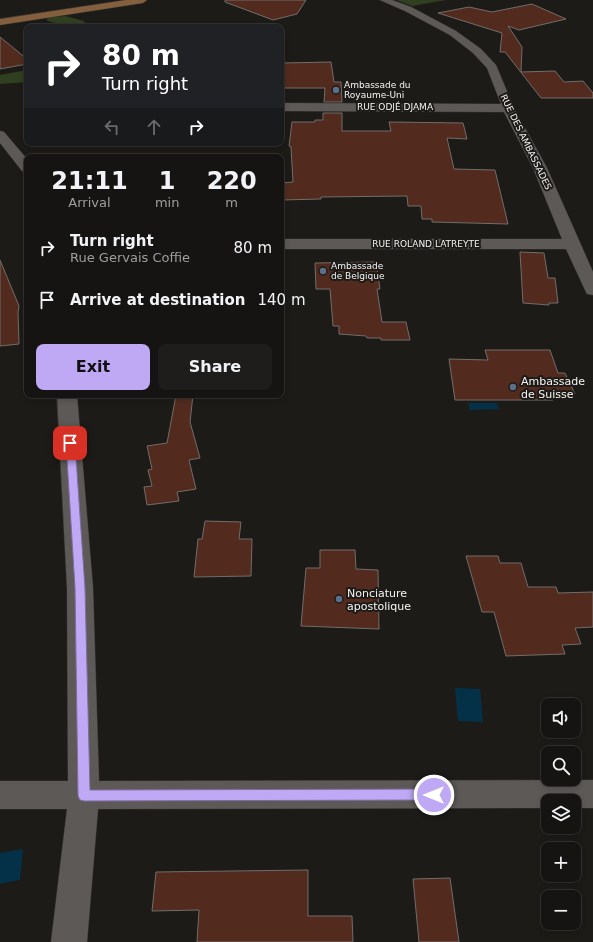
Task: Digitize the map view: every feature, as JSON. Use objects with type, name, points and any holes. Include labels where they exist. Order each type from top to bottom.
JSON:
[{"type":"main road","points":[[0,18],[116,0]]},
{"type":"main road","points":[[0,22],[143,0]]},
{"type":"street","name":"RUE DES AMBASSADES","points":[[384,0],[430,19],[453,33],[477,51],[492,67],[508,108],[540,168],[593,290]]},
{"type":"street","name":"RUE ODJÉ DJAMA","points":[[284,107],[508,108]]},
{"type":"street","points":[[0,135],[24,164]]},
{"type":"street","name":"RUE ROLAND LATREYTE","points":[[284,244],[572,244]]},
{"type":"street","points":[[67,398],[80,588],[84,796],[69,942]]},
{"type":"street","points":[[0,795],[593,794]]},
{"type":"green space","points":[[396,0],[446,0],[412,6]]},
{"type":"green space","points":[[65,16],[84,21],[86,24],[58,24],[46,19]]},
{"type":"green space","points":[[24,71],[24,82],[0,84],[0,75]]},
{"type":"water","points":[[468,403],[497,403],[499,409],[470,410]]},
{"type":"water","points":[[455,688],[480,689],[483,722],[458,721]]},
{"type":"water","points":[[23,849],[20,880],[0,884],[0,853]]},
{"type":"building","points":[[225,0],[306,0],[297,14],[273,20],[225,2]]},
{"type":"building","points":[[532,4],[566,19],[519,30],[508,26],[522,47],[521,72],[555,71],[564,82],[583,81],[593,93],[593,98],[541,98],[505,52],[500,52],[502,33],[438,13],[469,7],[492,12]]},
{"type":"building","points":[[0,37],[24,57],[24,65],[0,69]]},
{"type":"building","points":[[331,62],[334,82],[341,82],[342,102],[324,102],[325,88],[284,88],[284,63]]},
{"type":"building","points":[[323,113],[342,113],[342,131],[391,131],[389,122],[463,123],[467,139],[447,138],[454,169],[495,170],[508,224],[432,222],[432,219],[422,219],[421,206],[408,206],[407,196],[321,197],[321,199],[284,200],[284,183],[293,182],[291,147],[289,146],[292,122],[315,122],[315,120],[323,120]]},
{"type":"building","points":[[520,252],[544,253],[548,278],[555,278],[558,303],[549,303],[549,305],[523,303]]},
{"type":"building","points":[[0,260],[19,306],[19,344],[0,346]]},
{"type":"building","points":[[376,262],[380,289],[377,289],[382,322],[406,322],[410,340],[381,340],[381,338],[367,338],[366,336],[339,334],[339,326],[333,326],[330,289],[316,289],[315,263]]},
{"type":"building","points":[[485,350],[550,350],[558,373],[565,373],[575,394],[551,395],[553,400],[455,400],[449,359],[488,360]]},
{"type":"building","points":[[175,398],[193,398],[190,422],[200,458],[189,460],[196,489],[177,492],[179,501],[147,505],[144,487],[152,486],[148,470],[152,469],[147,446],[167,443]]},
{"type":"building","points":[[205,521],[241,522],[239,539],[252,539],[251,576],[194,577],[198,539],[202,539]]},
{"type":"building","points":[[320,550],[355,550],[356,569],[378,570],[379,629],[301,626],[306,568],[320,568]]},
{"type":"building","points":[[466,556],[498,556],[500,563],[521,563],[528,587],[556,587],[558,593],[593,592],[593,627],[575,628],[581,644],[562,645],[565,654],[506,656],[494,612],[482,612]]},
{"type":"building","points":[[308,870],[308,916],[352,916],[353,942],[197,942],[199,910],[152,911],[156,872]]},
{"type":"building","points":[[450,878],[459,942],[419,942],[413,879]]},
{"type":"place","name":"Ambassade du Royaume-Uni","points":[[336,90]]},
{"type":"place","name":"Ambassade de Belgique","points":[[323,271]]},
{"type":"place","name":"Ambassade de Suisse","points":[[513,387]]},
{"type":"place","name":"Nonciature apostolique","points":[[339,599]]},
{"type":"route","points":[[70,443],[80,588],[84,796],[434,795]]}]
